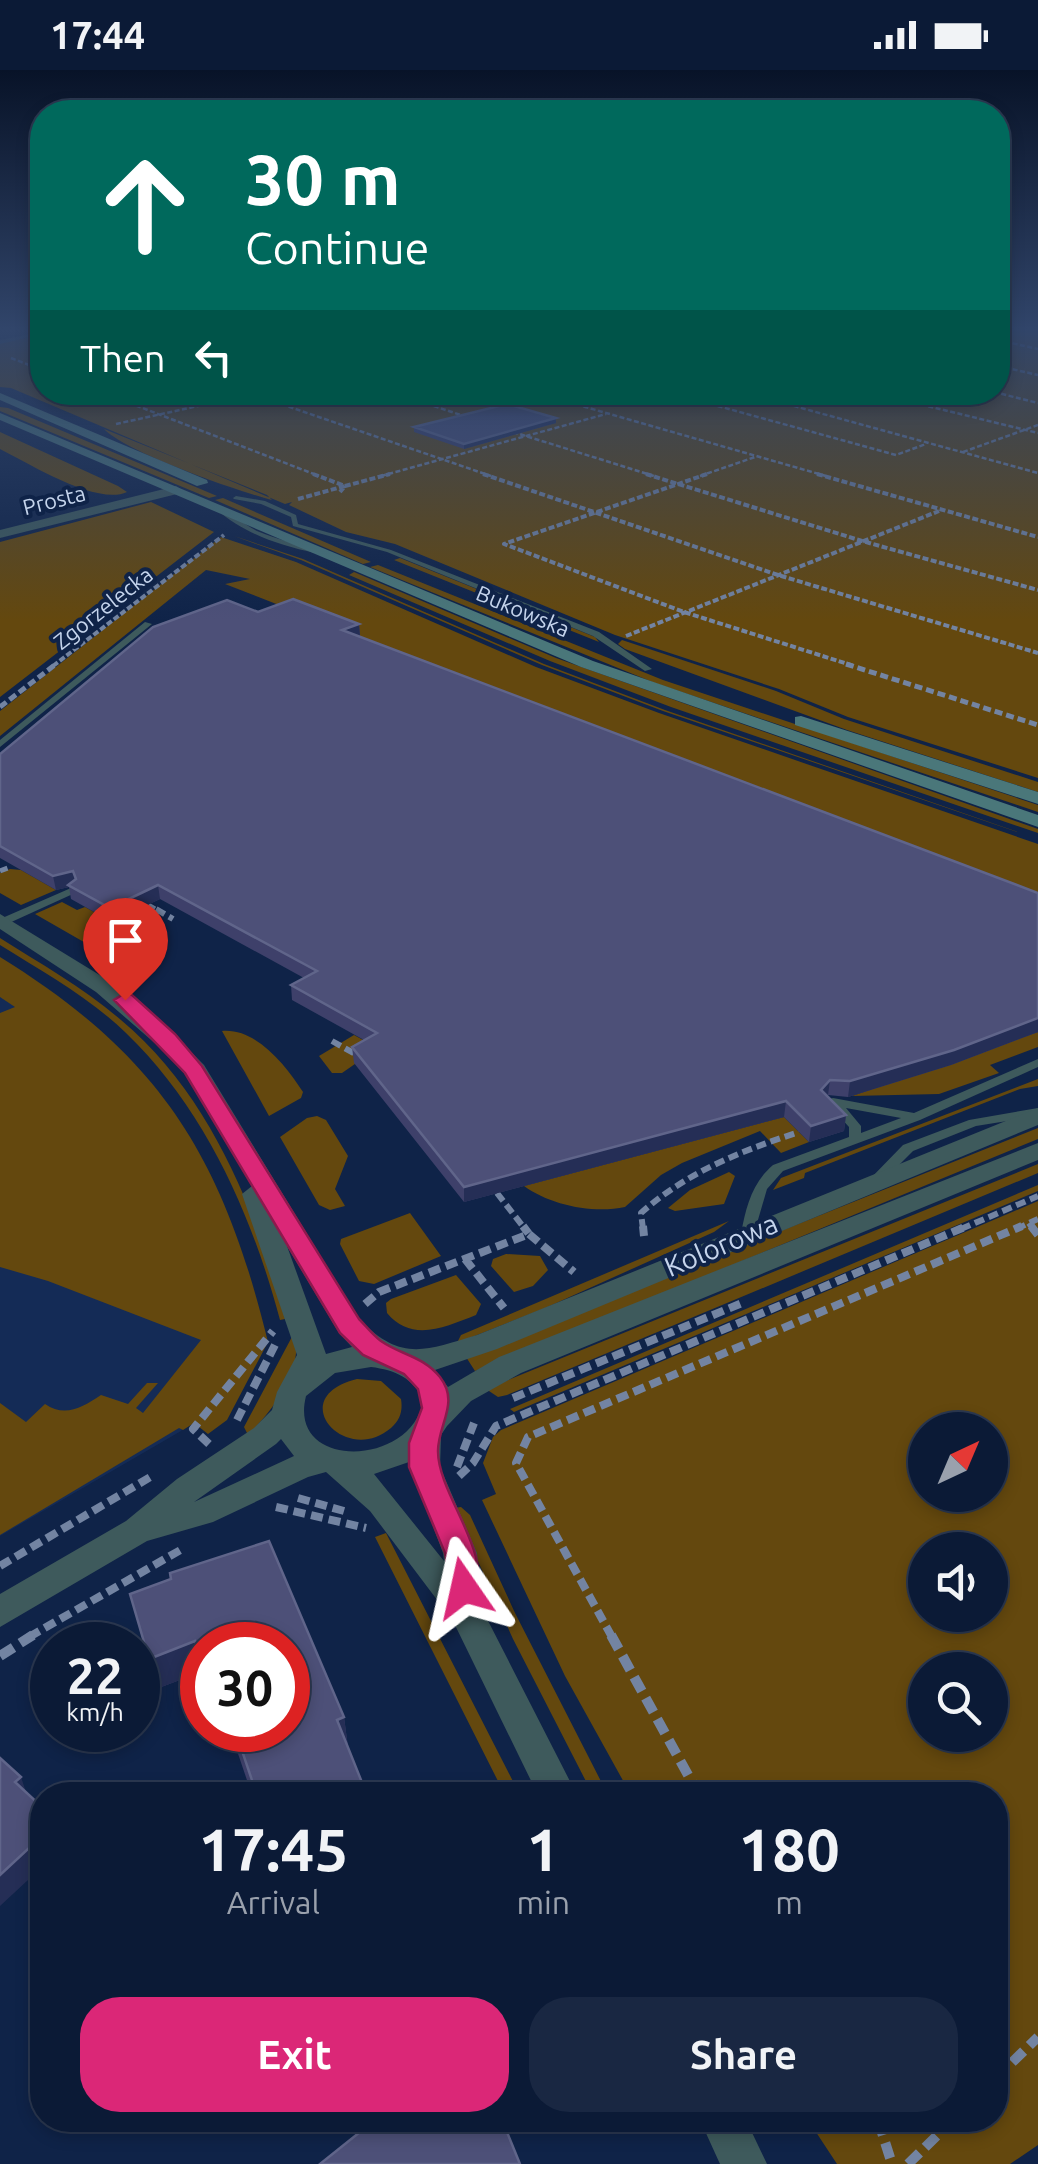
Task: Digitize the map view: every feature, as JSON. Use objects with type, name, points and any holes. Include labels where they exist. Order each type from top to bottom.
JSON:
[{"type":"main road","name":"Bukowska","points":[[23,426],[605,671],[1038,821]]},
{"type":"main road","name":"Bukowska","points":[[69,426],[296,525],[648,669],[1038,798]]},
{"type":"street","name":"Prosta","points":[[0,534],[176,490]]},
{"type":"street","points":[[1,921],[125,1000],[167,1038],[194,1070],[350,1326],[365,1343],[424,1375],[435,1396],[424,1467],[460,1553],[464,1611]]},
{"type":"street","name":"Kolorowa","points":[[394,1358],[431,1360],[487,1342],[1038,1114]]},
{"type":"street","points":[[0,1612],[138,1530],[188,1488],[265,1436],[288,1412],[312,1355],[238,1147]]},
{"type":"street","name":"Kolorowa","points":[[430,1428],[460,1393],[510,1365],[1038,1151]]},
{"type":"street","points":[[303,1380],[341,1358],[394,1358]]},
{"type":"street","points":[[288,1412],[294,1435],[312,1454],[332,1462],[382,1504],[464,1611],[551,1782]]},
{"type":"street","points":[[138,1530],[201,1513],[280,1476],[332,1462],[382,1462],[408,1452],[430,1428]]},
{"type":"street","points":[[728,2132],[744,2164]]},
{"type":"lane","points":[[0,744],[148,624]]},
{"type":"lane","points":[[1,921],[71,890]]},
{"type":"lane","points":[[748,1234],[757,1194],[766,1176],[778,1168],[916,1117],[1038,1063]]},
{"type":"lane","points":[[855,1140],[855,1126],[834,1102],[916,1117]]},
{"type":"path","points":[[187,426],[345,486]]},
{"type":"path","points":[[340,426],[778,575],[1038,652]]},
{"type":"path","points":[[293,502],[563,426]]},
{"type":"path","points":[[647,426],[1038,536]]},
{"type":"path","points":[[792,426],[896,454],[928,444]]},
{"type":"path","points":[[863,426],[1038,474]]},
{"type":"path","points":[[1007,426],[1038,433]]},
{"type":"path","points":[[962,452],[1036,426]]},
{"type":"path","points":[[509,431],[862,541],[1038,590]]},
{"type":"path","points":[[755,457],[504,544],[684,612],[1038,725]]},
{"type":"path","points":[[340,492],[345,486]]},
{"type":"path","points":[[623,637],[940,510]]},
{"type":"path","name":"Zgorzelecka","points":[[0,707],[226,534]]},
{"type":"path","points":[[1026,587],[1038,580]]},
{"type":"path","points":[[0,872],[8,868]]},
{"type":"path","points":[[148,905],[173,919]]},
{"type":"path","points":[[332,1041],[362,1058]]},
{"type":"path","points":[[644,1236],[641,1213],[664,1190],[698,1170],[799,1132]]},
{"type":"path","points":[[497,1194],[529,1234],[574,1272]]},
{"type":"path","points":[[475,1465],[487,1433],[496,1426],[1038,1196]]},
{"type":"path","points":[[692,1782],[516,1463],[528,1437],[1034,1221],[1038,1235]]},
{"type":"path","points":[[364,1304],[379,1292],[529,1234]]},
{"type":"path","points":[[465,1259],[504,1308]]},
{"type":"path","points":[[504,1402],[744,1302]]},
{"type":"path","points":[[192,1452],[222,1435],[236,1420],[276,1342],[274,1330],[193,1429]]},
{"type":"path","points":[[468,1491],[457,1468],[475,1421],[486,1410]]},
{"type":"path","points":[[0,1566],[160,1471]]},
{"type":"path","points":[[355,1514],[283,1494],[270,1506],[361,1528],[380,1524]]},
{"type":"path","points":[[0,1656],[72,1610],[192,1544]]},
{"type":"path","points":[[1008,2066],[1038,2037]]},
{"type":"path","points":[[882,2132],[892,2164]]},
{"type":"path","points":[[908,2164],[941,2132]]},
{"type":"shaded area","points":[[35,426],[50,426],[217,496],[209,498]]},
{"type":"shaded area","points":[[100,426],[1038,426],[1038,778],[848,717],[779,689],[615,635],[395,544],[346,532],[289,505],[292,502],[285,504]]},
{"type":"shaded area","points":[[104,429],[267,495],[272,500],[157,459]]},
{"type":"shaded area","points":[[0,432],[127,492],[99,493],[45,473],[0,449]]},
{"type":"shaded area","points":[[223,498],[371,562],[363,564],[215,500]]},
{"type":"shaded area","points":[[151,502],[214,532],[0,697],[0,542]]},
{"type":"shaded area","points":[[234,536],[303,559],[544,664],[665,710],[1038,839],[663,711],[542,665],[301,560]]},
{"type":"shaded area","points":[[221,537],[296,562],[536,667],[1038,844],[1038,908],[343,642],[358,636],[225,584],[250,579],[206,570],[0,736],[0,711]]},
{"type":"shaded area","points":[[400,558],[595,637],[599,642],[394,560]]},
{"type":"shaded area","points":[[378,565],[663,680],[1038,805],[1038,812],[655,683],[370,567]]},
{"type":"shaded area","points":[[354,572],[556,658],[1038,829],[1038,833],[671,707],[550,661],[349,575]]},
{"type":"shaded area","points":[[622,640],[776,691],[844,719],[1038,782],[1038,792],[847,730],[625,649],[618,644]]},
{"type":"shaded area","points":[[21,870],[56,890],[21,905],[0,893],[0,873]]},
{"type":"shaded area","points":[[62,902],[77,910],[85,907],[112,922],[132,913],[157,927],[103,953],[35,914]]},
{"type":"shaded area","points":[[0,938],[107,1008],[153,1050],[181,1084],[226,1157],[290,1318],[280,1320],[240,1203],[179,1095],[112,1020],[0,945]]},
{"type":"shaded area","points":[[0,957],[104,1033],[144,1074],[178,1118],[230,1218],[268,1342],[227,1420],[208,1434],[194,1423],[183,1430],[179,1428],[0,1535],[0,1403],[26,1422],[45,1404],[67,1410],[101,1395],[128,1404],[147,1383],[158,1383],[136,1408],[143,1413],[201,1340],[48,1281],[0,1267],[0,1013],[15,1007],[0,997]]},
{"type":"shaded area","points":[[0,962],[261,1326],[181,1431],[0,1536]]},
{"type":"shaded area","points":[[222,1031],[259,1042],[288,1071],[303,1092],[301,1098],[269,1116]]},
{"type":"shaded area","points":[[1038,1032],[1038,1047],[990,1065],[999,1073],[939,1094],[852,1096]]},
{"type":"shaded area","points":[[354,1035],[378,1048],[342,1073],[332,1073],[319,1056]]},
{"type":"shaded area","points":[[1038,1079],[1038,1086],[1020,1089],[805,1173],[804,1178],[773,1190],[781,1178]]},
{"type":"shaded area","points":[[317,1116],[326,1120],[348,1156],[335,1189],[345,1206],[330,1210],[319,1205],[280,1137],[307,1118]]},
{"type":"shaded area","points":[[784,1117],[809,1142],[781,1153],[760,1131],[682,1163],[661,1175],[625,1207],[572,1206],[524,1186]]},
{"type":"shaded area","points":[[1038,1128],[1038,1139],[475,1371],[466,1357]]},
{"type":"shaded area","points":[[1038,1164],[1038,1173],[507,1395],[498,1397],[486,1389]]},
{"type":"shaded area","points":[[729,1172],[735,1176],[724,1204],[675,1211],[668,1208],[690,1190]]},
{"type":"shaded area","points":[[1038,1185],[1038,1191],[514,1412],[510,1409]]},
{"type":"shaded area","points":[[1038,1201],[1038,2145],[1010,2164],[837,2164],[816,2132],[1008,2132],[1008,1782],[624,1782],[565,1676],[482,1500],[496,1494],[483,1463],[493,1437],[501,1430]]},
{"type":"shaded area","points":[[410,1213],[441,1256],[374,1284],[359,1281],[341,1239]]},
{"type":"shaded area","points":[[729,1221],[714,1232],[543,1309],[457,1343],[461,1335]]},
{"type":"shaded area","points":[[506,1254],[540,1256],[548,1270],[533,1286],[514,1292],[491,1266],[493,1259]]},
{"type":"shaded area","points":[[456,1275],[481,1304],[476,1315],[441,1328],[418,1330],[407,1328],[387,1313],[386,1303],[391,1299]]},
{"type":"shaded area","points":[[294,1333],[291,1375],[267,1414],[248,1435],[244,1427]]},
{"type":"shaded area","points":[[357,1379],[381,1381],[401,1399],[397,1422],[373,1438],[356,1439],[341,1434],[329,1425],[323,1413],[325,1400],[335,1388]]},
{"type":"shaded area","points":[[461,1507],[470,1515],[601,1782],[586,1782],[513,1639],[454,1508]]},
{"type":"shaded area","points":[[386,1533],[513,1782],[498,1782],[375,1537]]},
{"type":"building","points":[[419,426],[529,426],[464,444],[414,427]]},
{"type":"building","points":[[293,599],[359,624],[342,630],[1038,893],[1038,1018],[954,1050],[850,1081],[830,1080],[821,1090],[846,1115],[811,1126],[786,1101],[464,1187],[352,1047],[377,1033],[291,985],[317,971],[158,885],[110,908],[68,885],[76,879],[73,871],[53,876],[0,846],[0,754],[153,627],[227,600],[258,612]]},
{"type":"building","points":[[269,1541],[304,1622],[180,1622],[180,1647],[160,1655],[160,1622],[138,1622],[130,1594],[171,1579],[170,1573]]},
{"type":"building","points":[[310,1637],[344,1717],[337,1720],[362,1782],[253,1782],[242,1752],[310,1752]]},
{"type":"building","points":[[0,1758],[21,1777],[15,1782],[30,1796],[30,1847],[0,1875]]},
{"type":"building","points":[[360,2132],[507,2132],[520,2164],[320,2164]]},
{"type":"route","points":[[125,1000],[167,1038],[194,1070],[350,1326],[372,1348],[414,1367],[431,1386],[436,1408],[424,1443],[424,1467],[460,1553],[464,1588]]}]
